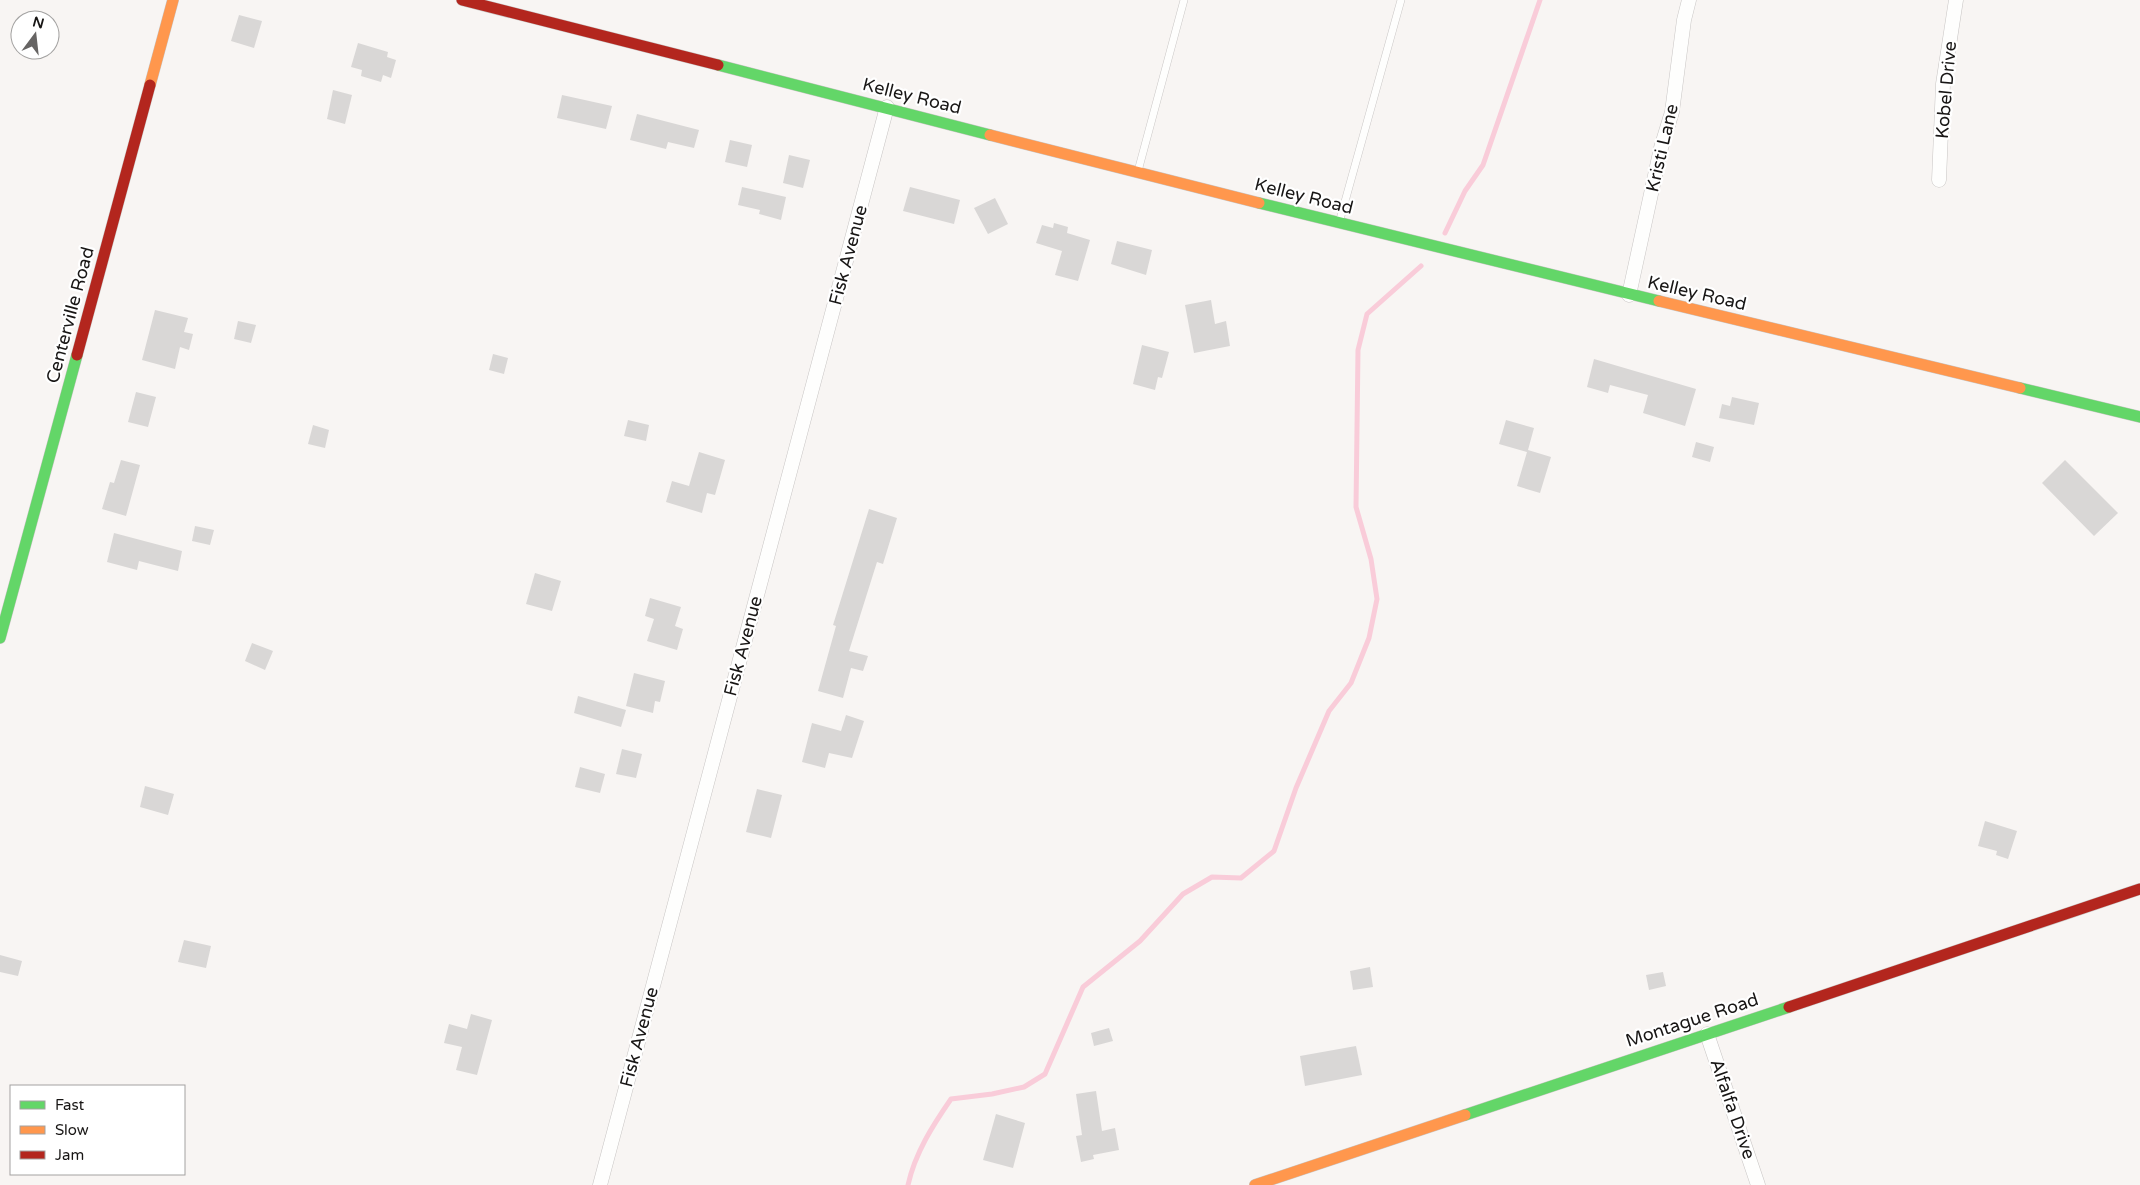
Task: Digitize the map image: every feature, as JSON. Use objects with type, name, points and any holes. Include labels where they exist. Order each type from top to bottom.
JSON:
[{"type":"street","name":"Centerville Road","points":[[0,638],[173,0]]},
{"type":"street","name":"Kelley Road","points":[[462,0],[887,107],[1339,224],[2140,417]]},
{"type":"street","name":"Kristi Lane","points":[[1628,295],[1672,112],[1684,20],[1689,0]]},
{"type":"street","name":"Kobel Drive","points":[[1939,180],[1943,84],[1956,0]]},
{"type":"street","name":"Fisk Avenue","points":[[600,1185],[887,107]]},
{"type":"street","name":"Montague Road","points":[[1255,1185],[2140,889]]},
{"type":"street","name":"Alfalfa Drive","points":[[1707,1034],[1758,1185]]},
{"type":"lane","points":[[1138,172],[1184,0]]},
{"type":"lane","points":[[1339,224],[1401,0]]},
{"type":"building","points":[[239,15],[262,21],[254,48],[231,41]]},
{"type":"building","points":[[358,43],[388,52],[387,57],[396,60],[391,78],[383,75],[381,82],[361,76],[362,70],[351,67]]},
{"type":"building","points":[[333,90],[352,95],[345,124],[327,119]]},
{"type":"building","points":[[562,95],[612,106],[606,129],[557,118]]},
{"type":"building","points":[[637,114],[699,130],[694,148],[668,142],[666,149],[630,140]]},
{"type":"building","points":[[730,140],[752,145],[747,167],[725,162]]},
{"type":"building","points":[[789,155],[810,160],[803,188],[783,183]]},
{"type":"building","points":[[742,187],[786,197],[781,220],[759,214],[760,210],[738,205]]},
{"type":"building","points":[[910,187],[960,200],[954,224],[903,211]]},
{"type":"building","points":[[995,198],[1008,224],[988,234],[974,208]]},
{"type":"building","points":[[1054,223],[1068,227],[1067,233],[1090,240],[1078,281],[1055,275],[1062,251],[1036,243],[1042,225],[1053,228]]},
{"type":"building","points":[[1117,241],[1152,250],[1146,275],[1111,264]]},
{"type":"building","points":[[1211,300],[1215,324],[1226,321],[1230,346],[1194,353],[1185,305]]},
{"type":"building","points":[[155,310],[188,318],[184,332],[193,334],[189,350],[180,347],[175,369],[142,360]]},
{"type":"building","points":[[238,321],[256,325],[251,343],[234,339]]},
{"type":"building","points":[[1142,345],[1169,352],[1162,378],[1158,377],[1155,390],[1133,384]]},
{"type":"building","points":[[493,354],[508,358],[504,374],[489,370]]},
{"type":"building","points":[[1594,359],[1696,389],[1685,426],[1643,413],[1648,395],[1610,385],[1608,393],[1587,387]]},
{"type":"building","points":[[136,392],[156,397],[148,427],[128,422]]},
{"type":"building","points":[[1732,397],[1759,403],[1754,425],[1719,418],[1722,404],[1730,406]]},
{"type":"building","points":[[628,420],[649,425],[646,441],[624,436]]},
{"type":"building","points":[[1506,420],[1534,428],[1528,450],[1551,457],[1540,493],[1517,486],[1527,452],[1499,444]]},
{"type":"building","points":[[313,425],[329,430],[325,448],[308,444]]},
{"type":"building","points":[[1696,442],[1714,447],[1710,462],[1692,457]]},
{"type":"building","points":[[699,452],[725,460],[715,495],[707,493],[702,513],[666,502],[672,481],[689,486]]},
{"type":"building","points":[[121,460],[140,465],[126,516],[102,509],[110,482],[114,483]]},
{"type":"building","points":[[2065,460],[2118,513],[2094,536],[2042,483]]},
{"type":"building","points":[[869,509],[897,518],[883,564],[877,562],[849,651],[868,656],[863,671],[851,668],[843,698],[818,691],[836,626],[833,625]]},
{"type":"building","points":[[195,526],[214,530],[210,545],[192,541]]},
{"type":"building","points":[[114,533],[182,551],[178,571],[139,561],[137,570],[107,562]]},
{"type":"building","points":[[535,573],[561,581],[552,611],[526,604]]},
{"type":"building","points":[[650,598],[681,607],[675,626],[683,629],[677,650],[647,641],[654,619],[645,616]]},
{"type":"building","points":[[252,643],[273,651],[265,670],[245,661]]},
{"type":"building","points":[[634,673],[665,681],[660,702],[655,701],[653,713],[626,706]]},
{"type":"building","points":[[578,696],[626,710],[621,727],[574,713]]},
{"type":"building","points":[[846,715],[864,721],[852,758],[829,753],[825,768],[802,762],[812,723],[841,731]]},
{"type":"building","points":[[622,749],[642,754],[636,778],[616,774]]},
{"type":"building","points":[[580,767],[605,774],[600,793],[575,787]]},
{"type":"building","points":[[145,786],[174,794],[168,815],[140,807]]},
{"type":"building","points":[[757,789],[782,795],[771,838],[746,832]]},
{"type":"building","points":[[1985,821],[2017,831],[2008,859],[1996,855],[1997,851],[1978,846]]},
{"type":"building","points":[[184,940],[211,946],[206,968],[178,962]]},
{"type":"building","points":[[0,955],[22,961],[18,976],[0,972]]},
{"type":"building","points":[[1370,967],[1373,987],[1353,990],[1350,971]]},
{"type":"building","points":[[1663,972],[1666,986],[1649,990],[1646,975]]},
{"type":"building","points":[[471,1014],[492,1020],[477,1075],[456,1070],[462,1047],[444,1043],[449,1024],[467,1029]]},
{"type":"building","points":[[1109,1028],[1113,1041],[1094,1046],[1091,1033]]},
{"type":"building","points":[[1356,1046],[1362,1075],[1305,1086],[1300,1056]]},
{"type":"building","points":[[1096,1091],[1102,1131],[1115,1128],[1119,1150],[1093,1155],[1094,1159],[1081,1162],[1076,1136],[1082,1135],[1076,1094]]},
{"type":"building","points":[[996,1114],[1025,1123],[1013,1168],[983,1160]]},
{"type":"waterway","points":[[1445,233],[1465,191],[1483,165],[1540,0]]},
{"type":"waterway","points":[[908,1185],[920,1151],[931,1129],[951,1099],[992,1094],[1024,1087],[1045,1074],[1083,987],[1140,941],[1183,894],[1212,877],[1241,878],[1274,851],[1296,788],[1329,711],[1351,683],[1369,638],[1377,599],[1371,559],[1356,507],[1358,350],[1367,314],[1421,266]]},
{"type":"traffic: fast","points":[[718,65],[990,135]]},
{"type":"traffic: fast","points":[[1259,203],[1659,301]]},
{"type":"traffic: fast","points":[[0,638],[77,355]]},
{"type":"traffic: fast","points":[[2020,388],[2140,417]]},
{"type":"traffic: fast","points":[[1465,1115],[1789,1007]]},
{"type":"traffic: slow","points":[[150,85],[173,0]]},
{"type":"traffic: slow","points":[[990,135],[1259,203]]},
{"type":"traffic: slow","points":[[1659,301],[2020,388]]},
{"type":"traffic: slow","points":[[1255,1185],[1465,1115]]},
{"type":"traffic: jam","points":[[462,0],[718,65]]},
{"type":"traffic: jam","points":[[77,355],[150,85]]},
{"type":"traffic: jam","points":[[1789,1007],[2140,889]]}]
